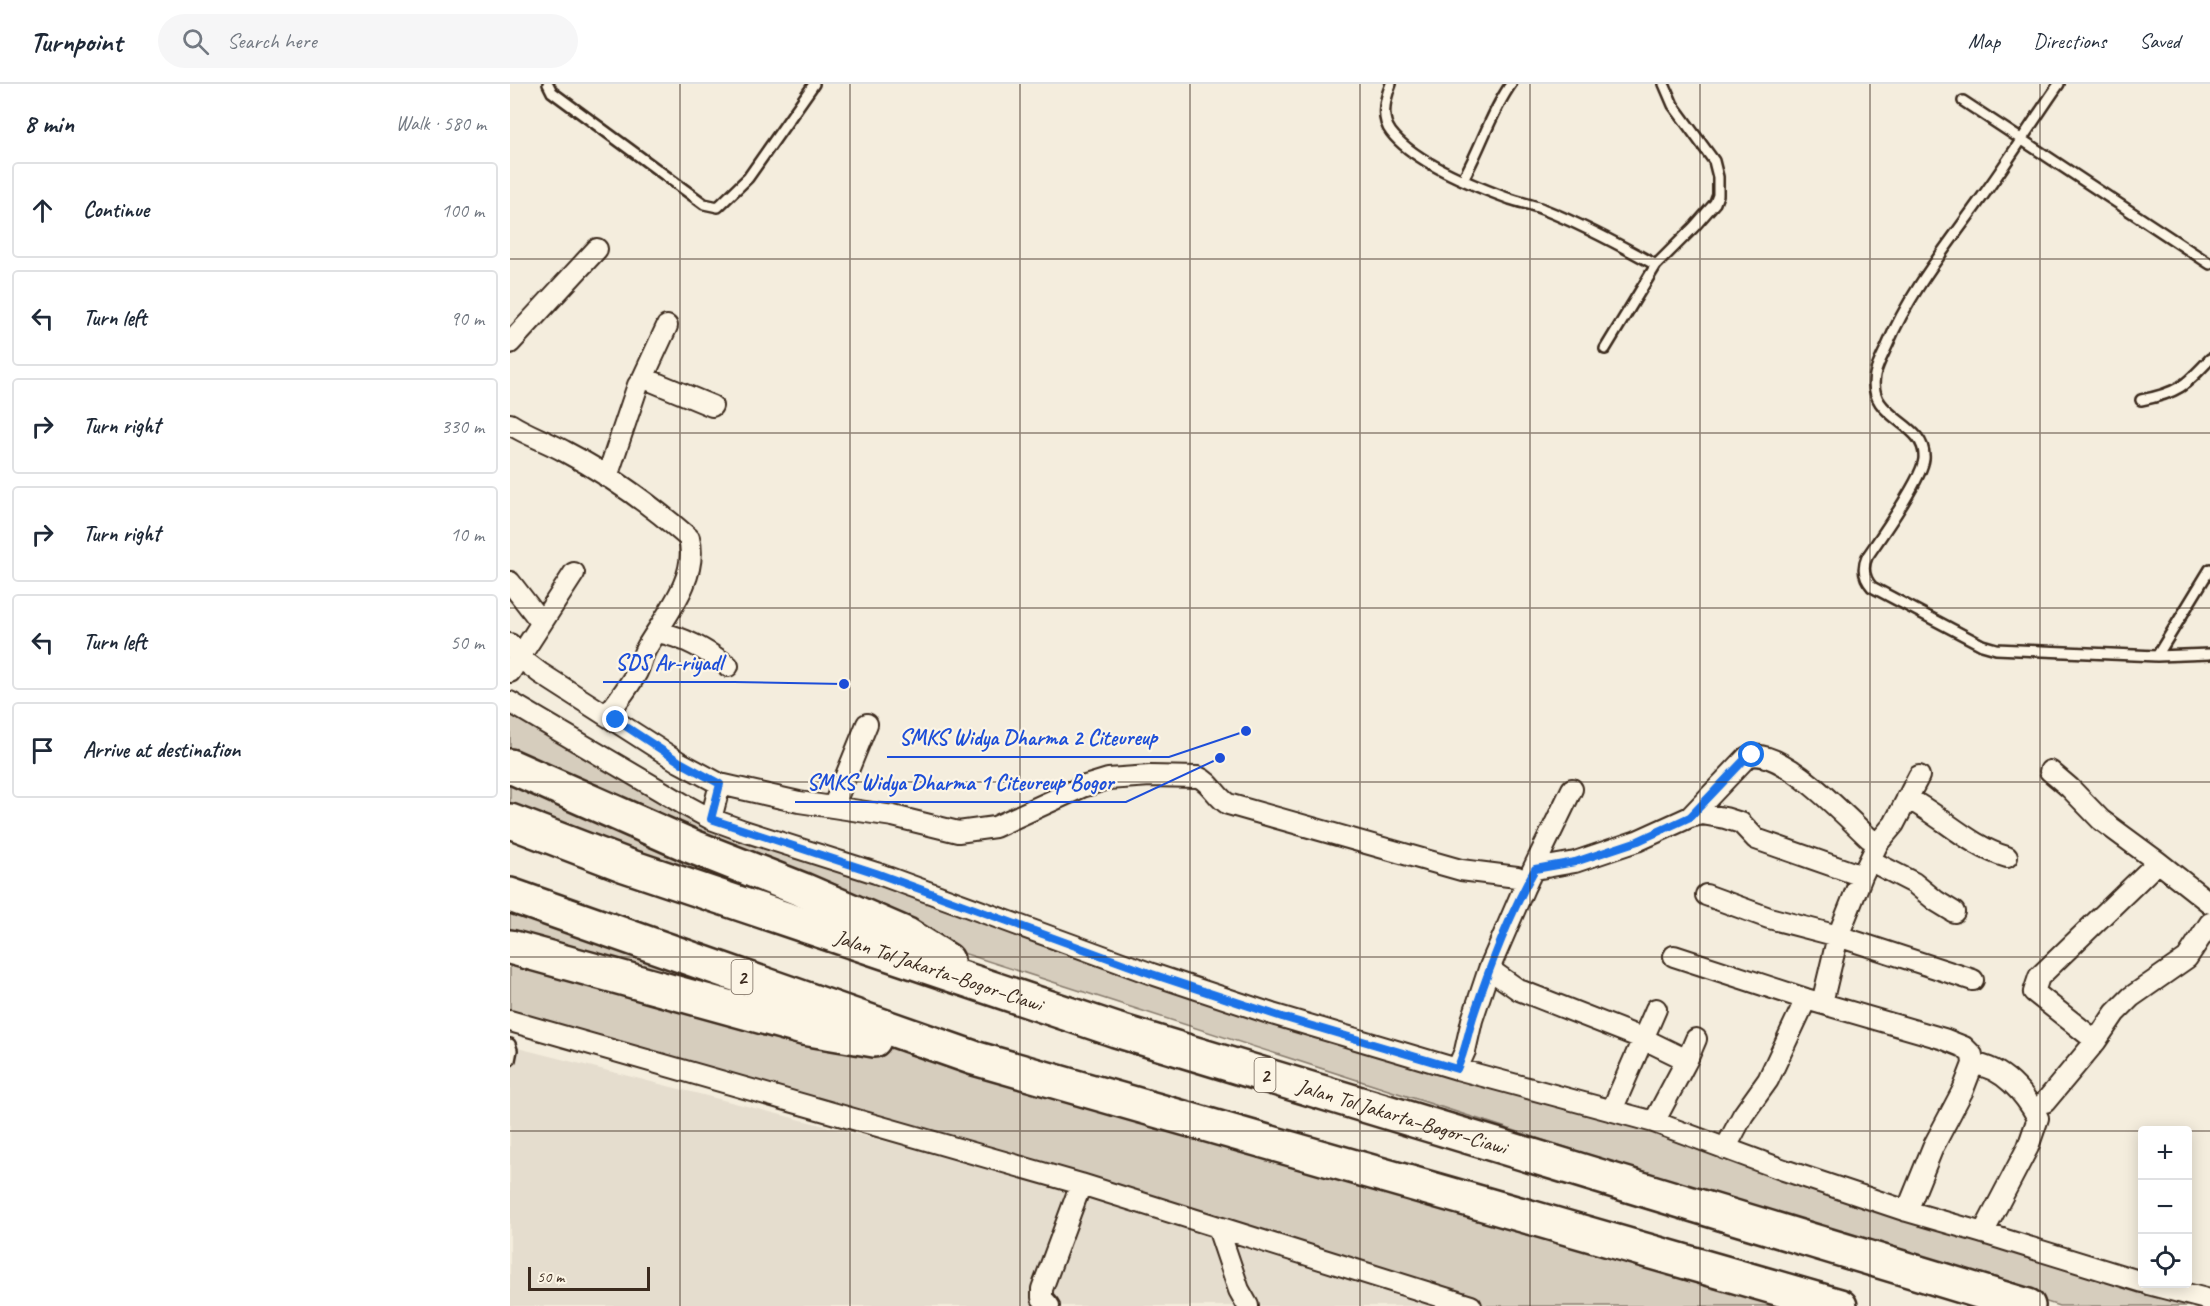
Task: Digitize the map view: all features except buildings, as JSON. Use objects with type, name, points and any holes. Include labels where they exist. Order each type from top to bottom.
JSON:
[{"type":"highway","points":[[510,766],[691,846],[803,890],[907,935],[993,989]]},
{"type":"highway","name":"Jalan Tol Jakarta–Bogor–Ciawi","points":[[510,821],[625,865],[1116,1030],[2028,1306]]},
{"type":"highway","name":"2","points":[[510,895],[974,1058],[1840,1306]]},
{"type":"highway","points":[[510,947],[803,1028],[974,1058]]},
{"type":"street","points":[[510,343],[597,249]]},
{"type":"street","points":[[608,477],[638,385],[667,326]]},
{"type":"street","points":[[642,380],[649,380],[712,406]]},
{"type":"street","points":[[510,424],[521,432],[563,451],[608,477],[689,538],[692,549],[685,582],[645,649],[636,673],[608,714]]},
{"type":"street","points":[[574,573],[513,658],[608,714],[680,762],[720,784],[799,802],[834,805],[892,816],[958,832],[995,827],[1083,787],[1108,779],[1150,776],[1198,777],[1204,779],[1219,799],[1228,804],[1461,870],[1516,877],[1520,879],[1524,888]]},
{"type":"street","points":[[510,582],[541,622]]},
{"type":"street","points":[[657,632],[674,635],[705,650],[728,666]]},
{"type":"street","points":[[510,702],[711,819],[876,873],[1152,974],[1282,1017],[1457,1069],[1654,1122],[1725,1149],[1907,1211],[2138,1281]]},
{"type":"street","points":[[834,805],[867,724]]},
{"type":"street","points":[[1690,817],[1747,757],[1757,755],[1790,770],[1810,783],[1863,832],[1871,860]]},
{"type":"street","points":[[2049,771],[2070,788],[2101,820],[2210,903]]},
{"type":"street","points":[[1725,1149],[1743,1115],[1768,1080],[1814,1001],[1838,936],[1871,860],[1894,824],[1919,776]]},
{"type":"street","points":[[711,819],[720,784]]},
{"type":"street","points":[[1457,1069],[1465,1051],[1472,1020],[1489,969],[1524,888],[1572,789]]},
{"type":"street","points":[[1907,798],[1927,808],[1977,844],[2007,857]]},
{"type":"street","points":[[1535,869],[1575,862],[1638,841],[1690,817],[1702,814],[1725,818],[1741,824],[1755,839],[1871,860],[1914,884],[1954,912]]},
{"type":"street","points":[[2096,1041],[2034,992],[2035,985],[2039,977],[2158,862]]},
{"type":"street","points":[[1706,895],[1769,918],[1838,936],[1933,969],[1973,980]]},
{"type":"street","points":[[2045,1102],[2096,1041],[2115,1013],[2131,997],[2187,958],[2210,923]]},
{"type":"street","points":[[1674,956],[1814,1001],[1944,1039],[1964,1047],[1972,1055],[1973,1064],[1963,1090],[1934,1147],[1907,1211]]},
{"type":"street","points":[[1489,969],[1519,990],[1644,1039],[1687,1060]]},
{"type":"street","points":[[1612,1110],[1656,1009]]},
{"type":"street","points":[[510,1021],[1081,1184],[1471,1306]]},
{"type":"street","points":[[1654,1122],[1696,1039]]},
{"type":"street","points":[[1973,1064],[1995,1070],[2006,1078],[2038,1118],[2028,1147],[1983,1233]]},
{"type":"street","points":[[1049,1306],[1042,1298],[1042,1289],[1081,1184]]},
{"type":"street","points":[[1218,1228],[1239,1290],[1248,1306]]},
{"type":"street","points":[[2164,1288],[2210,1300]]},
{"type":"lane","points":[[548,84],[552,92],[704,204],[718,207],[748,178],[814,84]]},
{"type":"lane","points":[[1391,84],[1384,107],[1387,122],[1392,133],[1415,155],[1510,199],[1544,209],[1656,265]]},
{"type":"lane","points":[[1463,179],[1492,115],[1511,84]]},
{"type":"lane","points":[[1605,349],[1656,265],[1715,203],[1718,186],[1714,161],[1673,105],[1664,84]]},
{"type":"lane","points":[[2059,84],[1927,273],[1895,328],[1875,373],[1876,399],[1921,442],[1924,460],[1910,491],[1864,563],[1866,578],[1872,587],[1982,645],[2011,650],[2157,656],[2210,654]]},
{"type":"lane","points":[[1963,101],[2210,264]]},
{"type":"lane","points":[[2141,400],[2183,387],[2210,359]]},
{"type":"lane","points":[[2157,656],[2210,569]]},
{"type":"lane","points":[[510,1044],[512,1050],[510,1060]]},
{"type":"shaded area","points":[[510,702],[685,805],[1457,1069],[2138,1283],[2138,1288],[2153,1288],[2210,1306],[2059,1306],[907,935],[615,861],[510,821]]},
{"type":"shaded area","points":[[510,893],[577,920],[1838,1306],[1475,1306],[510,1020]]},
{"type":"shaded area","points":[[510,1046],[1502,1298],[1531,1306],[510,1306]]},
{"type":"place","name":"SDS Ar-riyadl","points":[[844,684]]},
{"type":"place","name":"SMKS Widya Dharma 2 Citeureup","points":[[1246,731]]},
{"type":"place","name":"SMKS Widya Dharma 1 Citeureup Bogor","points":[[1220,758]]},
{"type":"route","points":[[616,720],[680,762],[720,784],[711,819],[876,873],[1152,974],[1282,1017],[1457,1069],[1465,1051],[1472,1020],[1489,969],[1524,888],[1535,869],[1575,862],[1638,841],[1690,817],[1747,757],[1752,755]]}]
